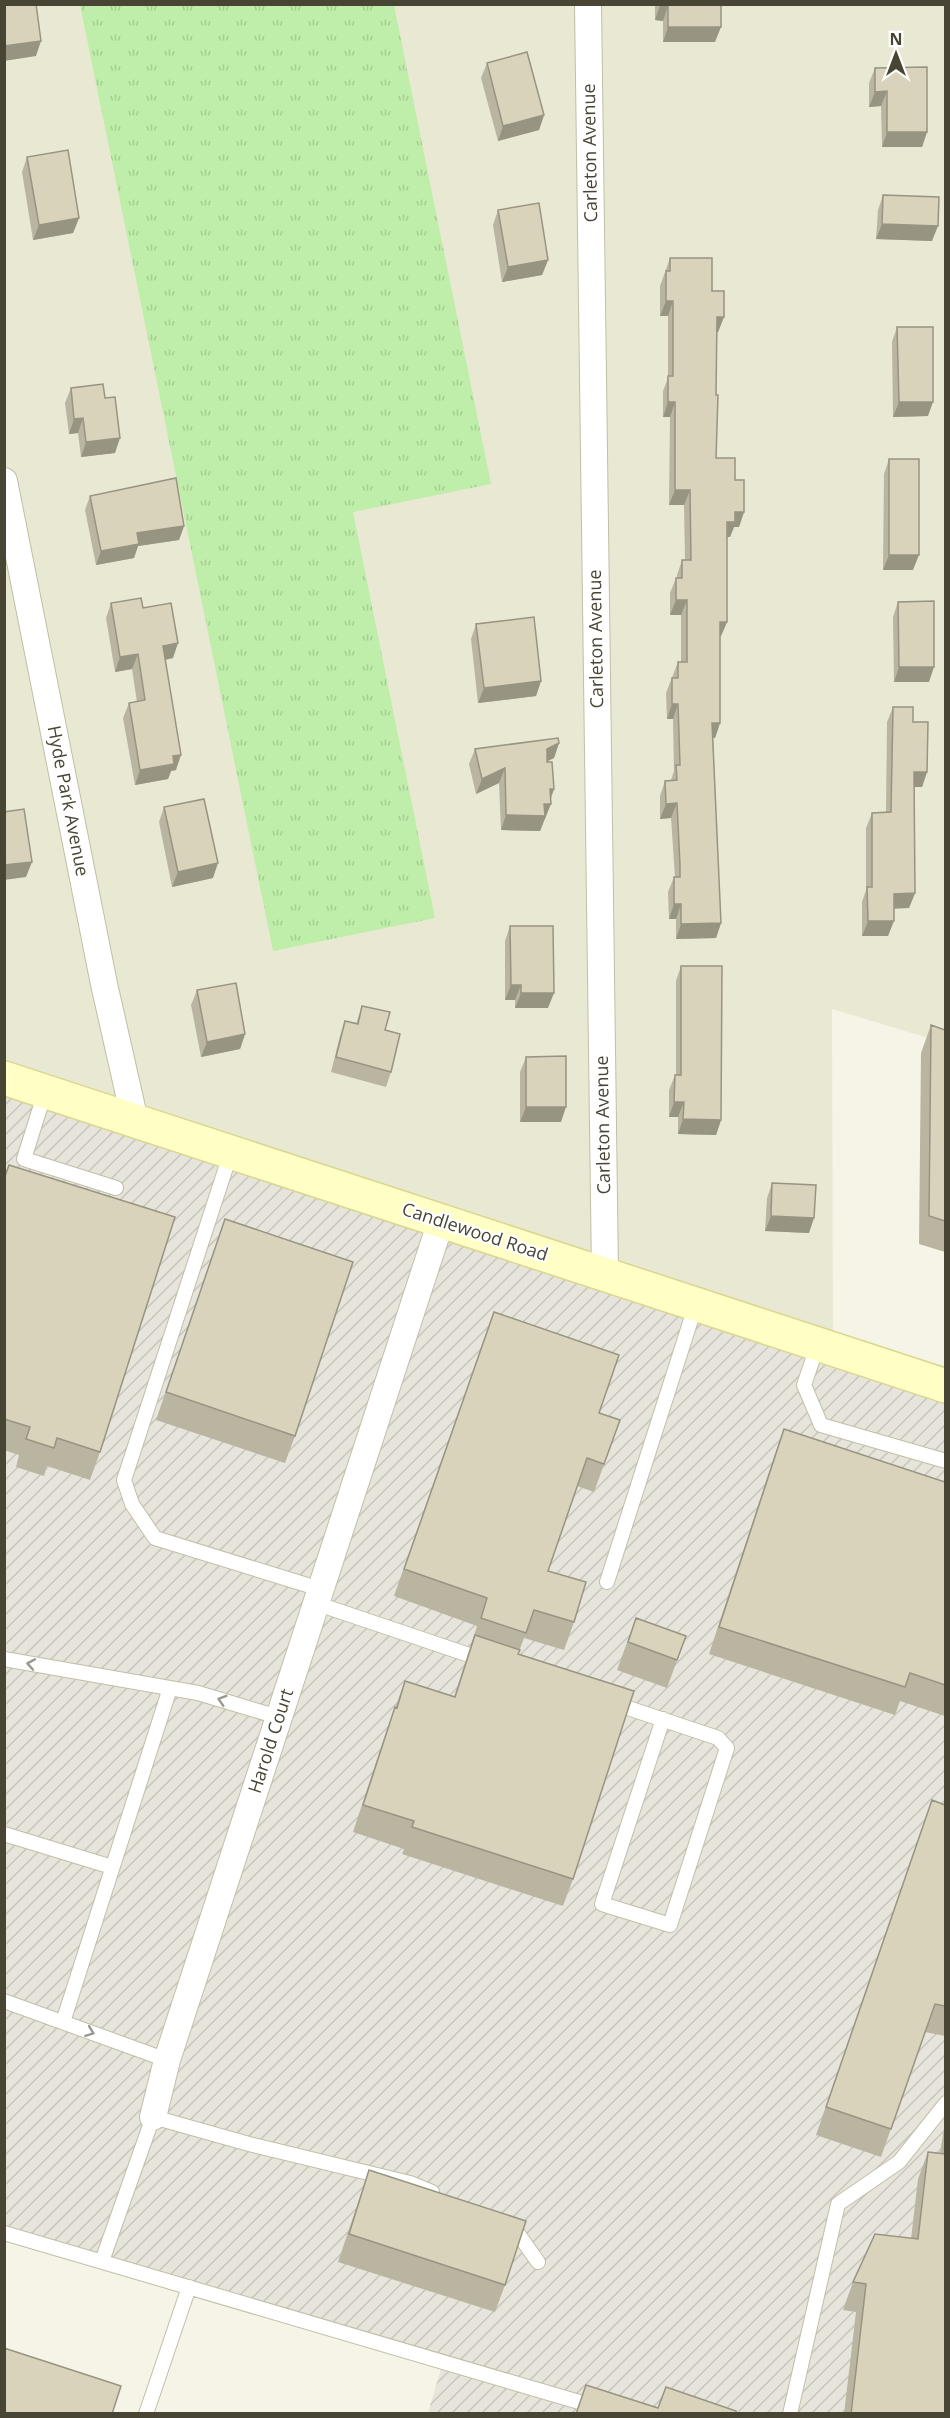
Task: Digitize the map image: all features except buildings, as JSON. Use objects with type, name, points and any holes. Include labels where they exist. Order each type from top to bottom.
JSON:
[{"type":"street","name":"Carleton Avenue","points":[[588,4],[604,1274]]},
{"type":"street","name":"Hyde Park Avenue","points":[[4,481],[102,973],[135,1121]]},
{"type":"street","name":"Candlewood Road","points":[[4,1078],[945,1386]]},
{"type":"street","name":"Harold Court","points":[[153,2117],[168,2060],[441,1221]]},
{"type":"lane","points":[[45,1092],[24,1159],[116,1188]]},
{"type":"lane","points":[[231,1152],[124,1480],[132,1504],[154,1538],[318,1596],[495,1663]]},
{"type":"lane","points":[[607,1582],[696,1304]]},
{"type":"lane","points":[[818,1344],[804,1385],[821,1425],[945,1461]]},
{"type":"lane","points":[[4,1659],[198,1693],[279,1717]]},
{"type":"lane","points":[[63,2022],[170,1688]]},
{"type":"lane","points":[[595,1697],[663,1719],[718,1738],[727,1748],[670,1925],[602,1904],[663,1719]]},
{"type":"lane","points":[[4,1834],[112,1867]]},
{"type":"lane","points":[[10,2002],[168,2060]]},
{"type":"lane","points":[[790,2414],[838,2204],[899,2162],[945,2103]]},
{"type":"lane","points":[[153,2117],[249,2144],[410,2183],[441,2196]]},
{"type":"lane","name":"Harold Court","points":[[102,2261],[153,2117]]},
{"type":"lane","points":[[493,2219],[514,2228],[537,2262]]},
{"type":"lane","points":[[4,2233],[620,2414]]},
{"type":"lane","points":[[146,2414],[189,2287]]},
{"type":"shaded area","points":[[5,5],[945,5],[945,1043],[832,1009],[833,1349],[5,1079]]},
{"type":"shaded area","points":[[4,1079],[945,1385],[945,2413],[428,2413],[443,2362],[5,2229]]},
{"type":"green space","points":[[80,5],[394,5],[491,484],[353,512],[435,918],[273,951]]}]
